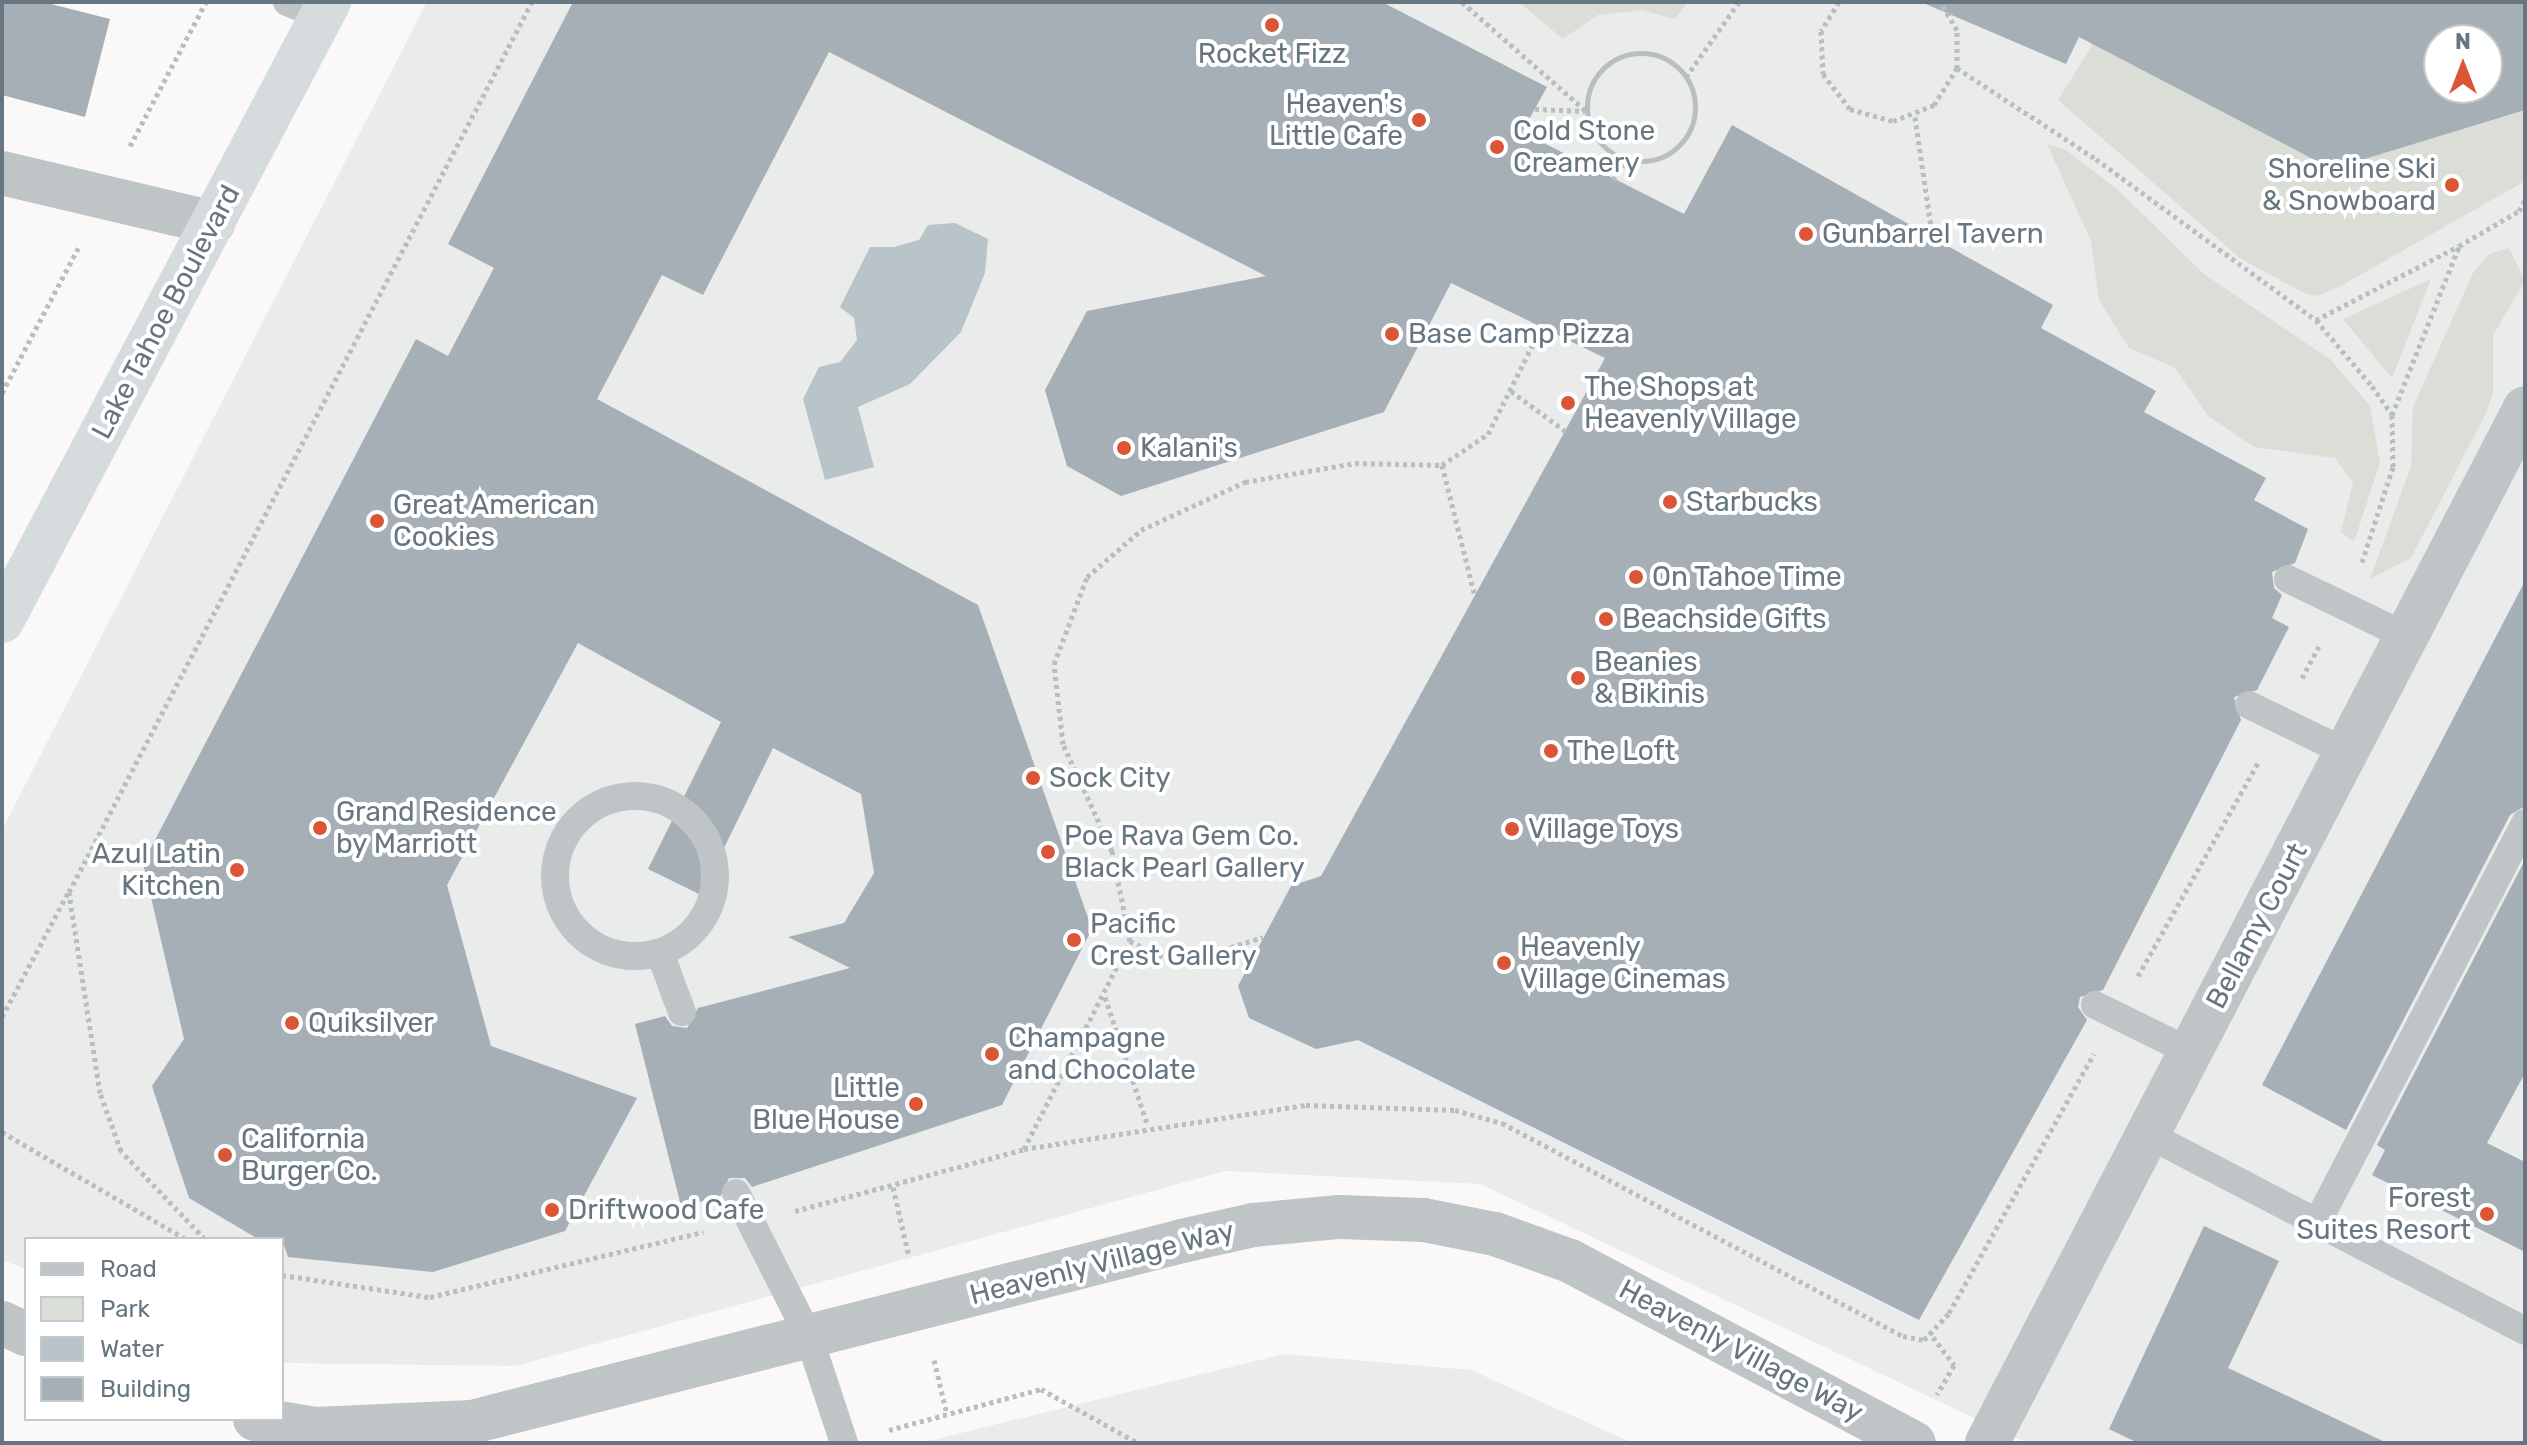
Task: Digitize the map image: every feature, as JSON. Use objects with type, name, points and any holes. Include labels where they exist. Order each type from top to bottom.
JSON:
[{"type":"highway","name":"Lake Tahoe Boulevard","points":[[2,621],[213,223],[313,7]]},
{"type":"street","points":[[2,173],[213,223]]},
{"type":"street","name":"Bellamy Court","points":[[1987,1443],[2525,408]]},
{"type":"street","name":"Heavenly Village Way","points":[[267,1421],[315,1429],[472,1422],[1253,1225],[1424,1220],[1495,1234],[1570,1261],[1914,1443]]},
{"type":"street","points":[[2,1323],[24,1333]]},
{"type":"lane","points":[[2288,579],[2408,637]]},
{"type":"lane","points":[[2249,705],[2348,753]]},
{"type":"lane","points":[[640,796],[690,817],[715,866],[714,894],[703,919],[660,953],[610,953],[569,923],[558,900],[559,849],[589,810],[613,799],[640,796]]},
{"type":"lane","points":[[2317,1223],[2525,823]]},
{"type":"lane","points":[[660,953],[682,1012]]},
{"type":"lane","points":[[2106,1010],[2191,1052]]},
{"type":"lane","points":[[2149,1135],[2525,1331]]},
{"type":"lane","points":[[736,1193],[809,1337],[844,1442]]},
{"type":"path","points":[[2,393],[206,2]]},
{"type":"path","points":[[2,1017],[532,2]]},
{"type":"path","points":[[1462,2],[1586,111],[1598,142],[1627,160],[1663,157],[1679,147],[1695,114],[1686,77],[1658,56],[1623,56],[1595,77],[1586,111]]},
{"type":"path","points":[[1686,77],[1739,2]]},
{"type":"path","points":[[1839,2],[1821,31],[1819,53],[1834,94],[1870,119],[1915,117],[1949,89],[1957,68],[1957,30],[1940,2]]},
{"type":"path","points":[[1957,68],[2096,159],[2316,320],[2392,415]]},
{"type":"path","points":[[1535,109],[1586,111]]},
{"type":"path","points":[[1915,117],[1933,240]]},
{"type":"path","points":[[1613,180],[1627,160]]},
{"type":"path","points":[[2316,320],[2459,246],[2519,211],[2525,200]]},
{"type":"path","points":[[1024,1149],[1148,1126],[1306,1105],[1455,1110],[1502,1123],[1903,1336],[1924,1340],[1949,1313],[2106,1010],[2280,720],[2363,561],[2393,467],[2392,415],[2459,246]]},
{"type":"path","points":[[1263,937],[1177,964],[1130,941],[1112,851],[1063,744],[1054,664],[1087,577],[1141,530],[1245,482],[1355,463],[1442,465],[1488,434],[1541,328]]},
{"type":"path","points":[[1511,391],[1565,431]]},
{"type":"path","points":[[1442,465],[1475,596]]},
{"type":"path","points":[[69,892],[100,1093],[121,1151],[203,1237]]},
{"type":"path","points":[[1104,996],[1148,1126]]},
{"type":"path","points":[[2,1132],[183,1237]]},
{"type":"path","points":[[844,1442],[1041,1389],[1138,1443]]},
{"type":"shaded area","points":[[427,2],[2525,2],[2525,1443],[2027,1443],[1480,1184],[1226,1171],[515,1366],[284,1363],[284,1237],[24,1237],[24,1268],[2,1260],[2,830]]},
{"type":"shaded area","points":[[1284,1354],[1471,1370],[1633,1443],[920,1443]]},
{"type":"green space","points":[[1519,2],[1689,2],[1674,19],[1642,10],[1598,15],[1563,39]]},
{"type":"green space","points":[[2093,44],[2332,169],[2525,110],[2525,181],[2341,286],[2317,296],[2304,293],[2241,259],[2058,100]]},
{"type":"green space","points":[[2047,144],[2066,150],[2118,190],[2204,274],[2331,360],[2370,406],[2380,463],[2354,542],[2341,532],[2353,483],[2335,458],[2254,447],[2208,416],[2175,368],[2129,348],[2099,300],[2091,241]]},
{"type":"green space","points":[[2509,248],[2525,281],[2493,335],[2493,392],[2486,413],[2411,558],[2370,579],[2411,466],[2413,407],[2473,273],[2489,254]]},
{"type":"green space","points":[[2431,279],[2392,378],[2343,319]]},
{"type":"water","points":[[955,223],[988,239],[985,273],[961,332],[910,384],[858,407],[874,467],[825,480],[803,399],[819,367],[840,362],[857,340],[854,318],[840,307],[870,247],[894,247],[919,240],[928,225]]},
{"type":"building","points":[[2,2],[43,2],[110,19],[85,117],[2,95]]},
{"type":"building","points":[[573,2],[1382,2],[1547,87],[1522,132],[1684,214],[1732,125],[2053,305],[2041,328],[2156,391],[2144,412],[2266,478],[2254,500],[2308,529],[2295,563],[2272,572],[2274,588],[2282,595],[2272,618],[2289,627],[2257,690],[2234,697],[2241,720],[2103,990],[2080,997],[2078,1007],[2087,1020],[1919,1320],[1358,1040],[1316,1049],[1249,1018],[1238,986],[1291,886],[1321,876],[1605,358],[1451,283],[1384,412],[1121,496],[1067,466],[1045,390],[1087,311],[1266,276],[829,52],[703,295],[662,275],[597,399],[978,605],[1092,929],[1002,1105],[752,1187],[745,1178],[729,1178],[720,1197],[681,1206],[635,1024],[665,1016],[672,1026],[687,1028],[698,1008],[850,968],[788,937],[844,923],[874,873],[861,794],[773,748],[701,895],[648,869],[721,722],[578,643],[447,885],[491,1046],[637,1098],[565,1231],[433,1272],[288,1257],[284,1237],[255,1237],[189,1198],[152,1086],[184,1039],[143,863],[416,339],[448,356],[494,268],[448,244]]},
{"type":"building","points":[[1921,2],[2525,2],[2525,110],[2332,169],[2079,37],[2066,64]]},
{"type":"building","points":[[2525,581],[2525,806],[2510,815],[2346,1130],[2262,1085]]},
{"type":"building","points":[[2525,860],[2525,1073],[2487,1143],[2525,1162],[2525,1252],[2372,1175],[2385,1150],[2377,1145]]},
{"type":"building","points":[[2204,1226],[2279,1261],[2228,1368],[2387,1443],[2138,1443],[2109,1429]]},
{"type":"place","name":"Rocket Fizz","points":[[1272,25]]},
{"type":"place","name":"Heaven's Little Cafe","points":[[1419,120]]},
{"type":"place","name":"Cold Stone Creamery","points":[[1497,147]]},
{"type":"place","name":"Shoreline Ski & Snowboard","points":[[2452,185]]},
{"type":"place","name":"Gunbarrel Tavern","points":[[1806,234]]},
{"type":"place","name":"Base Camp Pizza","points":[[1392,334]]},
{"type":"place","name":"The Shops at Heavenly Village","points":[[1568,403]]},
{"type":"place","name":"Kalani's","points":[[1124,448]]},
{"type":"place","name":"Starbucks","points":[[1670,502]]},
{"type":"place","name":"Great American Cookies","points":[[377,521]]},
{"type":"place","name":"On Tahoe Time","points":[[1636,577]]},
{"type":"place","name":"Beachside Gifts","points":[[1606,619]]},
{"type":"place","name":"Beanies & Bikinis","points":[[1578,678]]},
{"type":"place","name":"The Loft","points":[[1551,751]]},
{"type":"place","name":"Sock City","points":[[1033,778]]},
{"type":"place","name":"Grand Residence by Marriott","points":[[320,828]]},
{"type":"place","name":"Village Toys","points":[[1512,829]]},
{"type":"place","name":"Poe Rava Gem Co. Black Pearl Gallery","points":[[1048,852]]},
{"type":"place","name":"Azul Latin Kitchen","points":[[237,870]]},
{"type":"place","name":"Pacific Crest Gallery","points":[[1074,940]]},
{"type":"place","name":"Heavenly Village Cinemas","points":[[1504,963]]},
{"type":"place","name":"Quiksilver","points":[[292,1023]]},
{"type":"place","name":"Champagne and Chocolate","points":[[992,1054]]},
{"type":"place","name":"Little Blue House","points":[[916,1104]]},
{"type":"place","name":"California Burger Co.","points":[[225,1155]]},
{"type":"place","name":"Driftwood Cafe","points":[[552,1210]]},
{"type":"place","name":"Forest Suites Resort","points":[[2487,1214]]}]
